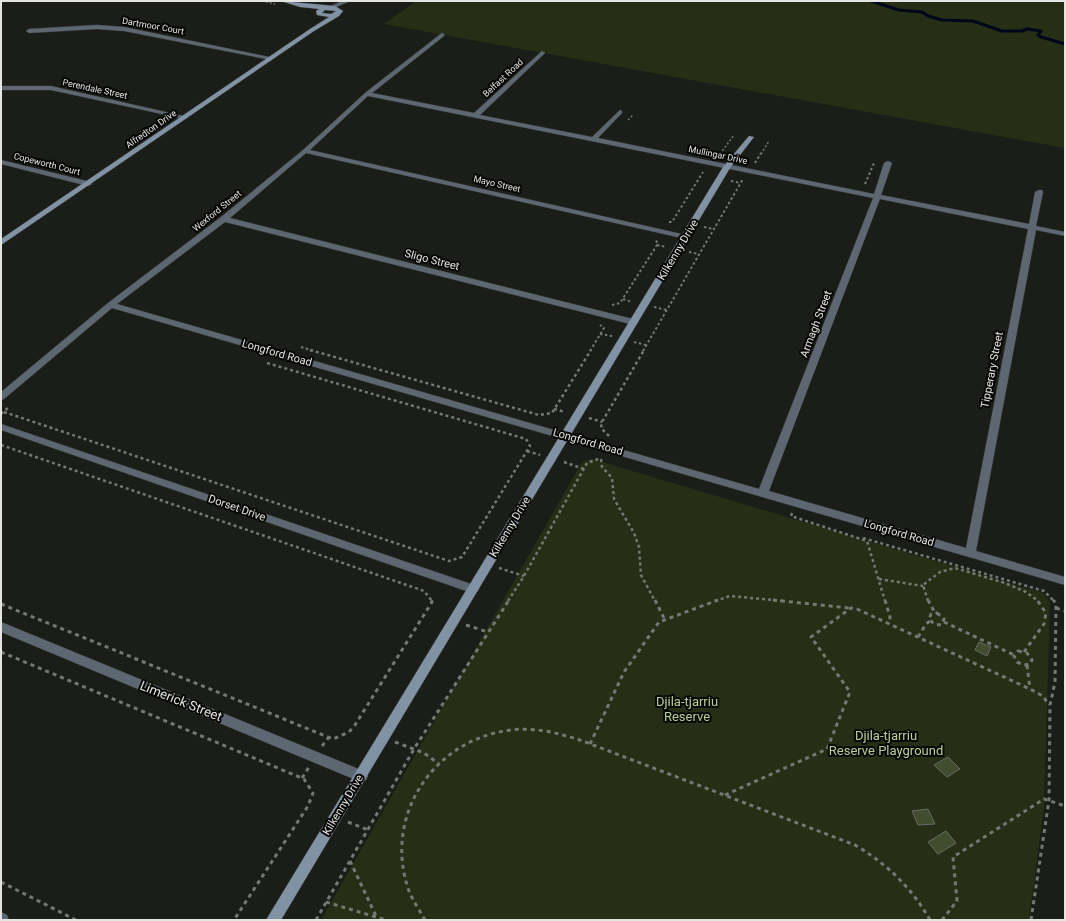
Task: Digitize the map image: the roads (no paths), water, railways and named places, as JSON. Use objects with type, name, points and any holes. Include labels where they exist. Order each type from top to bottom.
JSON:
[{"type":"street","points":[[284,1],[300,5],[338,9],[339,13]]},
{"type":"street","points":[[312,30],[319,19],[320,10],[347,1]]},
{"type":"street","points":[[300,5],[327,16],[339,13],[352,1]]},
{"type":"street","name":"Alfredton Drive","points":[[1,243],[339,13]]},
{"type":"street","name":"Dartmoor Court","points":[[29,31],[97,27],[124,30],[271,58]]},
{"type":"street","name":"Wexford Street","points":[[1,397],[111,305],[224,219],[305,152],[367,94],[442,35]]},
{"type":"street","name":"Belfast Road","points":[[476,115],[542,53]]},
{"type":"street","name":"Perendale Street","points":[[1,88],[51,88],[185,117]]},
{"type":"street","name":"Mullingar Drive","points":[[367,94],[1065,234]]},
{"type":"street","points":[[594,139],[620,112]]},
{"type":"street","name":"Kilkenny Drive","points":[[273,920],[727,167],[751,137]]},
{"type":"street","name":"Mayo Street","points":[[305,152],[686,237]]},
{"type":"street","name":"Copeworth Court","points":[[1,162],[88,184]]},
{"type":"street","name":"Armagh Street","points":[[763,493],[877,196],[888,163]]},
{"type":"street","name":"Tipperary Street","points":[[970,553],[1031,228],[1040,192]]},
{"type":"street","name":"Sligo Street","points":[[224,219],[634,322]]},
{"type":"street","name":"Longford Road","points":[[111,305],[1065,581]]},
{"type":"street","name":"Dorset Drive","points":[[1,427],[473,589]]},
{"type":"street","name":"Limerick Street","points":[[1,627],[361,776]]},
{"type":"waterway","points":[[871,1],[899,10],[922,12],[928,16],[942,20],[973,21],[1002,31],[1022,31],[1027,29],[1041,31],[1038,35],[1041,37],[1065,44]]},
{"type":"park label","name":"Djila-tjarriu Reserve","points":[[687,708]]},
{"type":"park label","name":"Djila-tjarriu Reserve Playground","points":[[886,742]]}]
